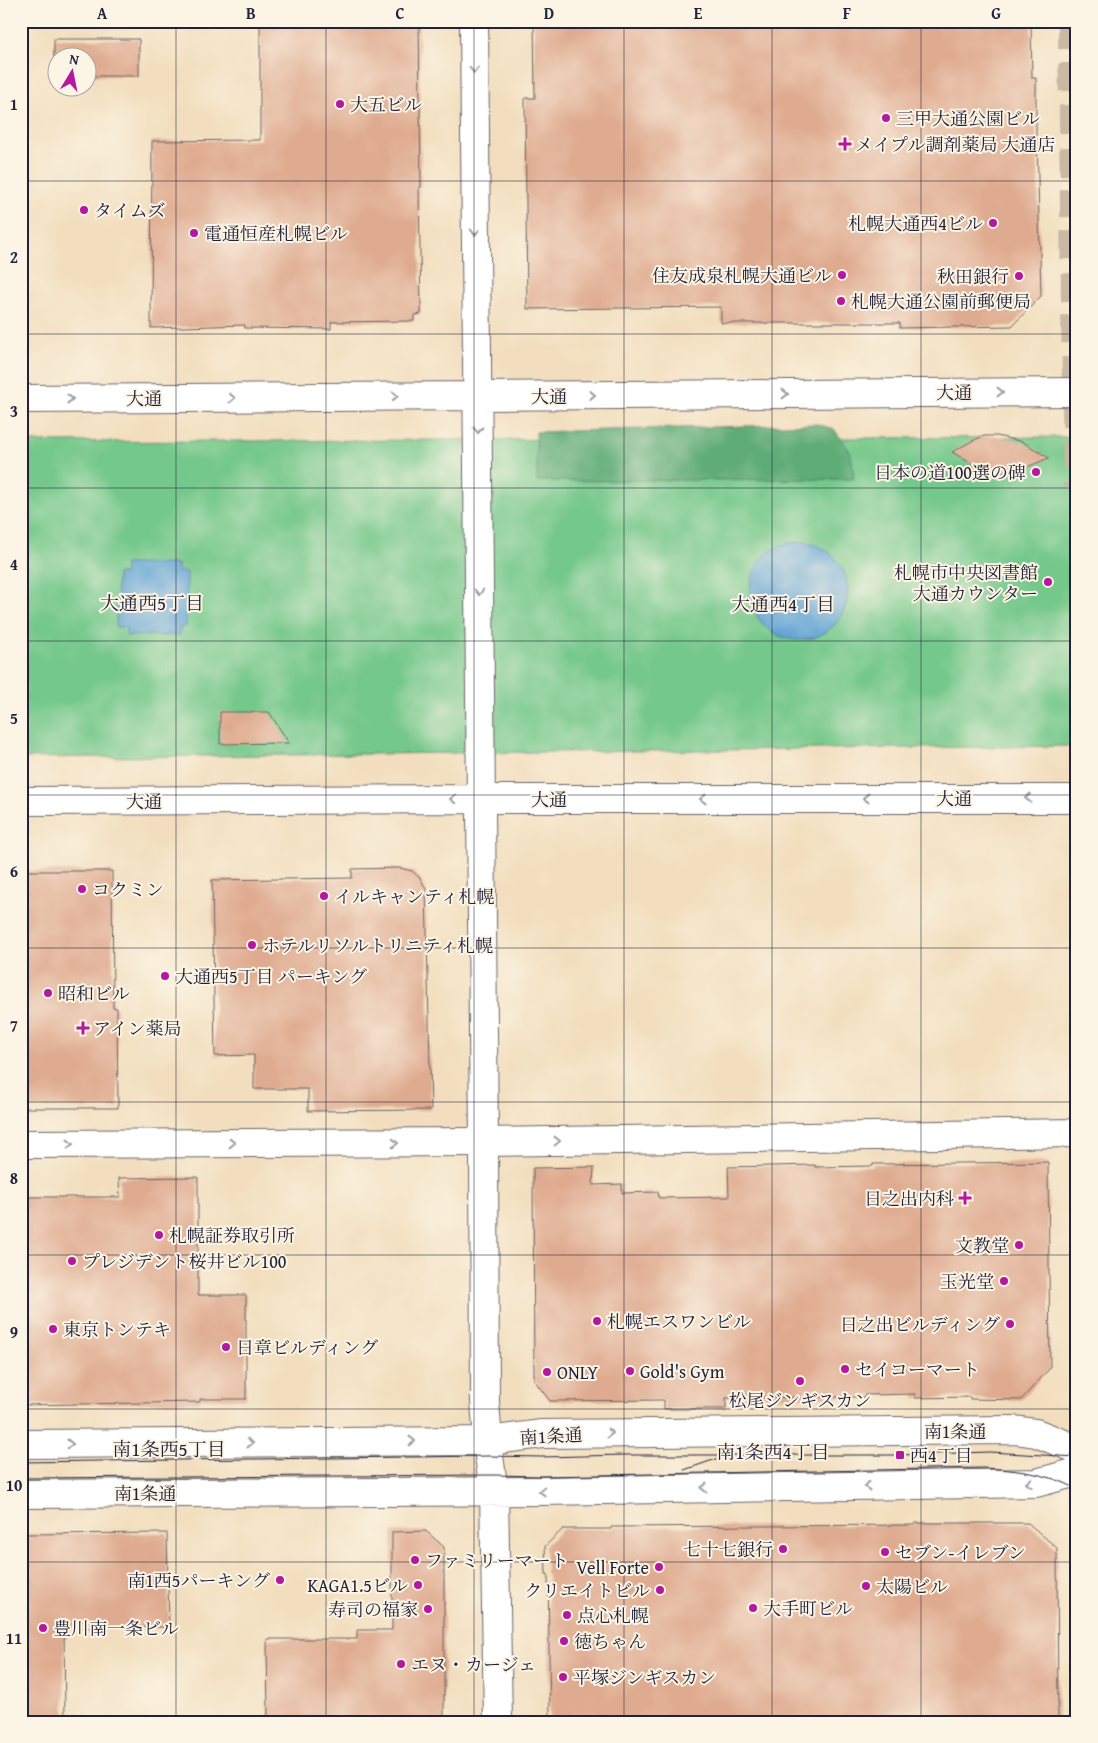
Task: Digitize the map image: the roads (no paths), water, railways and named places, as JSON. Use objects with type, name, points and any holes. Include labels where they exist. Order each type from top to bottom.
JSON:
[{"type":"street","points":[[474,21],[485,1402],[494,1491],[498,1722]]},
{"type":"street","name":"大通","points":[[21,399],[1077,392]]},
{"type":"street","name":"大通","points":[[21,801],[1077,799]]},
{"type":"street","points":[[21,1144],[484,1142],[1077,1133]]},
{"type":"street","name":"南1条通","points":[[21,1444],[488,1441],[542,1434],[1015,1430],[1036,1433],[1077,1449]]},
{"type":"street","name":"南1条通","points":[[21,1494],[494,1491],[1036,1483],[1077,1472]]},
{"type":"water","points":[[799,542],[818,546],[834,556],[844,572],[848,591],[844,610],[834,626],[818,636],[799,640],[780,636],[764,626],[754,610],[750,591],[754,572],[764,556],[780,546]]},
{"type":"water","points":[[125,564],[178,564],[178,571],[187,572],[186,627],[180,627],[180,635],[126,636],[126,627],[116,627],[117,574],[125,574]]},
{"type":"tunnel","points":[[1072,21],[1077,487]]},
{"type":"tram line","points":[[21,1462],[489,1456],[900,1455],[989,1452],[1077,1457]]},
{"type":"tram line","points":[[684,1470],[719,1458]]},
{"type":"tram line","points":[[21,1478],[541,1476],[984,1468],[1020,1471],[1043,1476],[1077,1489]]},
{"type":"place","name":"大五ビル","points":[[340,104]]},
{"type":"place","name":"三甲大通公園ビル","points":[[886,118]]},
{"type":"place","name":"メイプル調剤薬局 大通店","points":[[845,144]]},
{"type":"place","name":"タイムズ","points":[[84,210]]},
{"type":"place","name":"札幌大通西4ビル","points":[[993,223]]},
{"type":"place","name":"電通恒産札幌ビル","points":[[194,233]]},
{"type":"place","name":"住友成泉札幌大通ビル","points":[[842,275]]},
{"type":"place","name":"秋田銀行","points":[[1019,276]]},
{"type":"place","name":"札幌大通公園前郵便局","points":[[841,301]]},
{"type":"place","name":"日本の道100選の碑","points":[[1036,472]]},
{"type":"place","name":"札幌市中央図書館 大通カウンター","points":[[1048,582]]},
{"type":"place","name":"コクミン","points":[[82,889]]},
{"type":"place","name":"イルキャンティ札幌","points":[[324,896]]},
{"type":"place","name":"ホテルリソルトリニティ札幌","points":[[252,945]]},
{"type":"place","name":"大通西5丁目 パーキング","points":[[165,976]]},
{"type":"place","name":"昭和ビル","points":[[48,993]]},
{"type":"place","name":"アイン薬局","points":[[83,1028]]},
{"type":"place","name":"日之出内科","points":[[965,1198]]},
{"type":"place","name":"札幌証券取引所","points":[[159,1235]]},
{"type":"place","name":"文教堂","points":[[1019,1245]]},
{"type":"place","name":"プレジデント桜井ビル100","points":[[72,1261]]},
{"type":"place","name":"玉光堂","points":[[1004,1281]]},
{"type":"place","name":"札幌エスワンビル","points":[[597,1321]]},
{"type":"place","name":"日之出ビルディング","points":[[1010,1324]]},
{"type":"place","name":"東京トンテキ","points":[[53,1329]]},
{"type":"place","name":"日章ビルディング","points":[[226,1347]]},
{"type":"place","name":"セイコーマート","points":[[845,1369]]},
{"type":"place","name":"Gold's Gym","points":[[630,1371]]},
{"type":"place","name":"ONLY","points":[[547,1372]]},
{"type":"place","name":"松尾ジンギスカン","points":[[800,1381]]},
{"type":"place","name":"西4丁目","points":[[900,1455]]},
{"type":"place","name":"七十七銀行","points":[[783,1549]]},
{"type":"place","name":"セブン-イレブン","points":[[885,1552]]},
{"type":"place","name":"ファミリーマート","points":[[415,1560]]},
{"type":"place","name":"Vell Forte","points":[[659,1567]]},
{"type":"place","name":"南1西5パーキング","points":[[280,1580]]},
{"type":"place","name":"KAGA1.5ビル","points":[[418,1585]]},
{"type":"place","name":"太陽ビル","points":[[866,1586]]},
{"type":"place","name":"クリエイトビル","points":[[660,1590]]},
{"type":"place","name":"大手町ビル","points":[[753,1608]]},
{"type":"place","name":"寿司の福家","points":[[428,1609]]},
{"type":"place","name":"点心札幌","points":[[567,1615]]},
{"type":"place","name":"豊川南一条ビル","points":[[43,1628]]},
{"type":"place","name":"徳ちゃん","points":[[564,1641]]},
{"type":"place","name":"エヌ・カージェ","points":[[401,1664]]},
{"type":"place","name":"平塚ジンギスカン","points":[[563,1677]]},
{"type":"district","name":"大通西5丁目","points":[[152,603]]},
{"type":"district","name":"大通西4丁目","points":[[783,604]]},
{"type":"district","name":"南1条西5丁目","points":[[169,1449]]},
{"type":"district","name":"南1条西4丁目","points":[[773,1452]]}]
